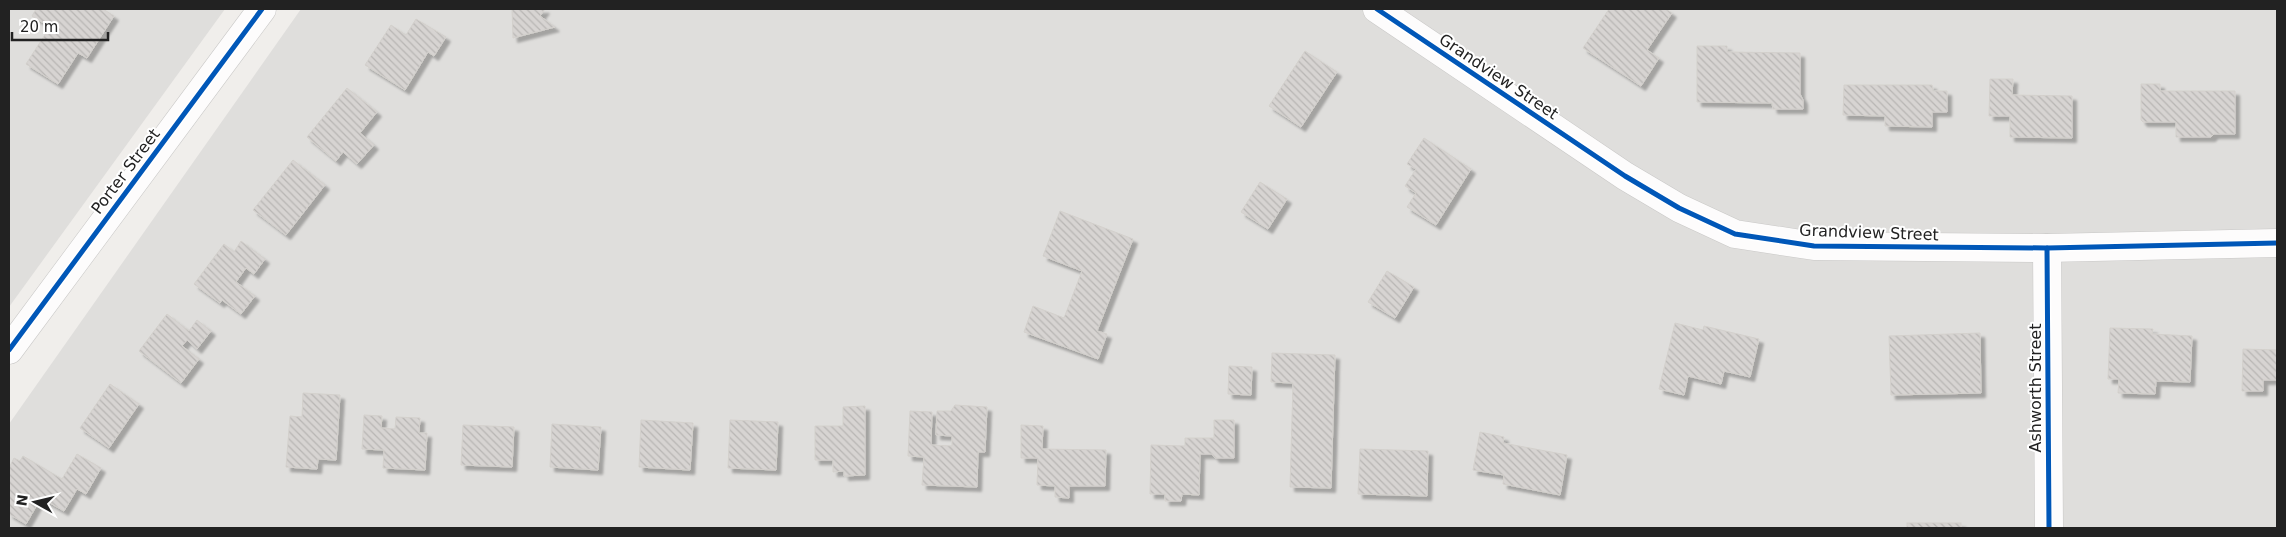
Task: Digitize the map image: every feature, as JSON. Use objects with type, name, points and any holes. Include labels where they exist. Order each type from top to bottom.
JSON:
[{"type":"street","name":"Porter Street","points":[[9,350],[262,9]]},
{"type":"street","name":"Grandview Street","points":[[1377,9],[1625,176],[1679,208],[1735,234],[1814,246],[2047,248],[2277,243]]},
{"type":"street","name":"Ashworth Street","points":[[2047,248],[2049,528]]},
{"type":"shaded area","points":[[9,9],[225,9],[9,307]]},
{"type":"shaded area","points":[[301,9],[2277,9],[2277,528],[9,528],[9,424]]},
{"type":"building","points":[[36,9],[103,9],[114,16],[87,58],[78,53],[58,84],[26,64],[50,27],[32,16]]},
{"type":"building","points":[[512,9],[545,9],[540,16],[555,27],[513,38]]},
{"type":"building","points":[[1609,9],[1666,9],[1672,13],[1647,50],[1659,58],[1641,86],[1583,48]]},
{"type":"building","points":[[416,19],[446,37],[434,56],[428,52],[405,90],[365,65],[391,25],[406,35]]},
{"type":"building","points":[[1697,46],[1727,46],[1727,52],[1800,53],[1800,94],[1803,100],[1803,109],[1773,109],[1772,103],[1697,102]]},
{"type":"building","points":[[1305,51],[1337,72],[1301,127],[1269,106]]},
{"type":"building","points":[[1990,79],[2013,79],[2012,95],[2072,96],[2072,138],[2010,137],[2010,116],[1989,116]]},
{"type":"building","points":[[2141,84],[2160,84],[2160,91],[2235,91],[2235,134],[2214,134],[2211,137],[2176,137],[2176,122],[2143,122],[2141,120]]},
{"type":"building","points":[[1844,85],[1932,85],[1933,91],[1947,91],[1947,112],[1932,112],[1932,127],[1885,126],[1885,116],[1843,115]]},
{"type":"building","points":[[347,88],[377,112],[360,133],[374,145],[357,164],[343,152],[336,161],[307,137]]},
{"type":"building","points":[[1424,138],[1471,169],[1436,225],[1407,207],[1416,193],[1405,186],[1416,169],[1407,164]]},
{"type":"building","points":[[293,160],[325,185],[286,235],[253,210]]},
{"type":"building","points":[[1260,182],[1287,199],[1268,229],[1241,212]]},
{"type":"building","points":[[1060,211],[1133,239],[1097,331],[1107,334],[1098,359],[1024,332],[1033,306],[1064,318],[1082,271],[1043,256]]},
{"type":"building","points":[[241,241],[265,259],[254,274],[246,268],[236,282],[255,296],[241,314],[222,300],[220,303],[194,284],[224,244],[234,252]]},
{"type":"building","points":[[1387,271],[1414,287],[1395,318],[1368,302]]},
{"type":"building","points":[[167,314],[189,331],[197,320],[211,331],[197,349],[187,340],[182,346],[199,359],[181,383],[139,351]]},
{"type":"building","points":[[1675,323],[1703,330],[1704,326],[1759,339],[1750,377],[1724,371],[1721,384],[1688,376],[1684,395],[1659,389]]},
{"type":"building","points":[[2110,328],[2153,329],[2152,334],[2192,336],[2190,382],[2156,381],[2155,394],[2118,393],[2119,379],[2108,379]]},
{"type":"building","points":[[1980,333],[1981,393],[1891,395],[1889,336]]},
{"type":"building","points":[[2243,349],[2277,350],[2277,380],[2263,380],[2263,391],[2242,391]]},
{"type":"building","points":[[1272,353],[1335,355],[1331,488],[1290,487],[1293,383],[1271,382]]},
{"type":"building","points":[[1229,366],[1252,367],[1251,395],[1228,394]]},
{"type":"building","points":[[110,384],[139,404],[109,448],[80,428]]},
{"type":"building","points":[[303,393],[340,395],[336,460],[318,459],[317,469],[286,467],[290,416],[302,417]]},
{"type":"building","points":[[955,405],[987,407],[985,452],[978,452],[977,487],[922,485],[924,457],[908,456],[910,411],[932,412],[931,445],[952,446],[952,436],[936,435],[937,411],[951,411]]},
{"type":"building","points":[[865,406],[865,475],[844,476],[844,471],[833,472],[833,460],[815,460],[815,426],[843,426],[843,407]]},
{"type":"building","points":[[364,415],[382,416],[381,428],[395,429],[396,417],[420,418],[419,433],[427,433],[425,470],[383,468],[384,450],[362,449]]},
{"type":"building","points":[[641,420],[693,423],[690,470],[639,467]]},
{"type":"building","points":[[730,420],[778,422],[776,470],[728,468]]},
{"type":"building","points":[[1214,420],[1234,420],[1234,458],[1215,458],[1212,454],[1200,454],[1199,495],[1182,494],[1181,501],[1165,501],[1165,494],[1150,494],[1151,445],[1185,446],[1185,438],[1214,438]]},
{"type":"building","points":[[552,424],[601,427],[598,470],[550,467]]},
{"type":"building","points":[[463,425],[514,427],[512,467],[461,465]]},
{"type":"building","points":[[1021,425],[1043,426],[1042,449],[1106,450],[1105,486],[1069,486],[1069,498],[1055,497],[1055,486],[1037,485],[1038,458],[1021,458]]},
{"type":"building","points":[[1480,432],[1504,437],[1503,443],[1567,455],[1560,495],[1503,484],[1504,475],[1473,470]]},
{"type":"building","points":[[1360,449],[1428,451],[1427,496],[1358,494]]},
{"type":"building","points":[[77,454],[101,468],[86,494],[77,489],[64,511],[41,498],[26,524],[9,514],[9,468],[14,458],[20,461],[23,456],[62,479]]},
{"type":"building","points":[[1907,523],[1961,523],[1961,528],[1907,528]]},
{"type":"cycle path","points":[[9,350],[262,9]]},
{"type":"cycle path","points":[[1377,9],[1625,176],[1679,208],[1735,234],[1814,246],[2047,248],[2277,243]]},
{"type":"cycle path","points":[[2047,248],[2049,528]]}]
